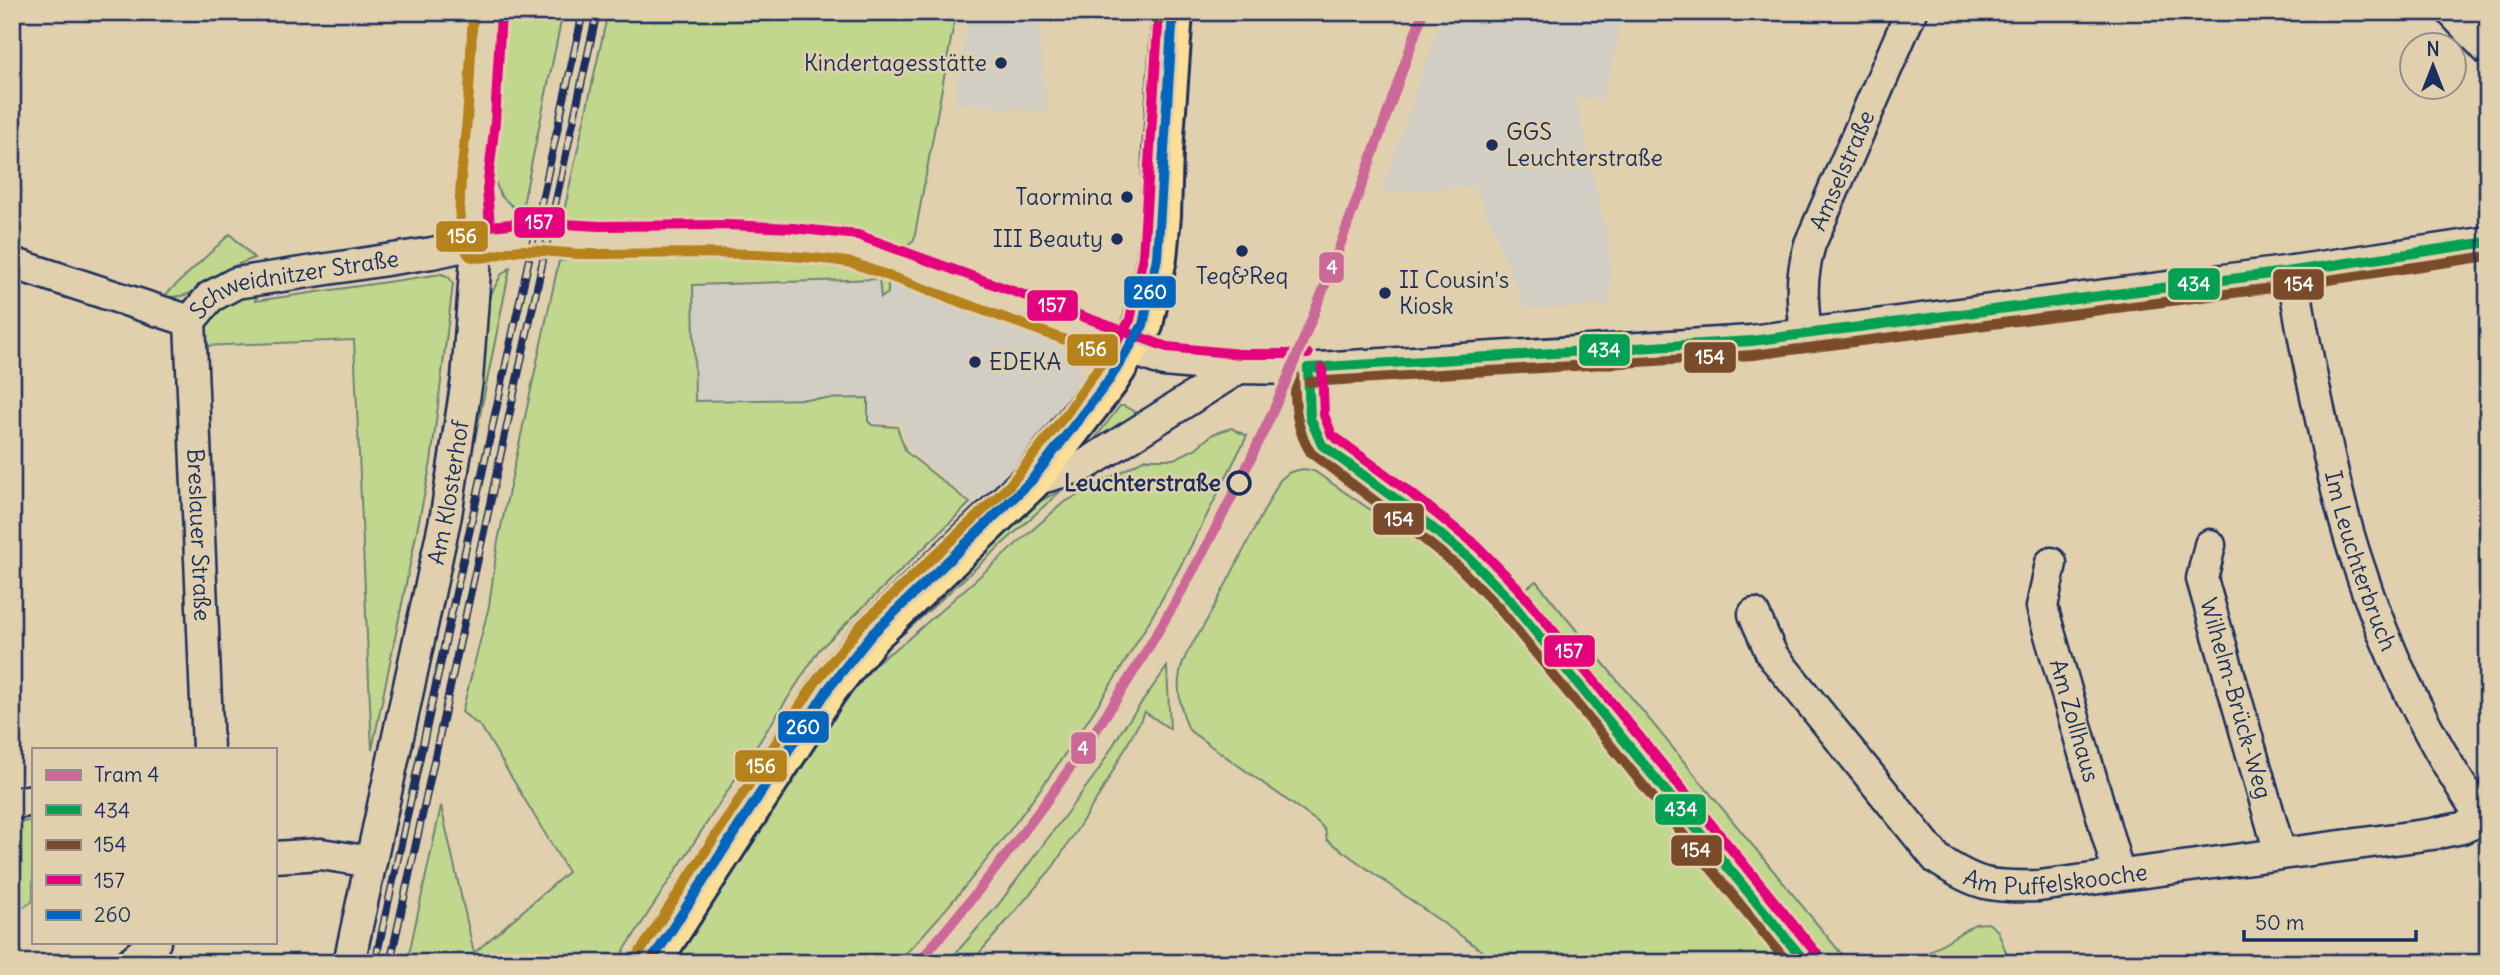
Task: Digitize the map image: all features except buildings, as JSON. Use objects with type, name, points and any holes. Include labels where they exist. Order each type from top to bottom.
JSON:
[{"type":"main road","points":[[650,963],[800,731],[850,659],[872,634],[1031,481],[1078,421],[1143,325],[1157,258],[1173,12]]},
{"type":"street","name":"Am Klosterhof","points":[[349,963],[454,466],[467,380],[477,244],[473,190],[481,121],[486,12]]},
{"type":"street","name":"Amselstraße","points":[[1806,335],[1802,298],[1803,271],[1810,244],[1911,12]]},
{"type":"street","points":[[2452,12],[2488,50]]},
{"type":"street","name":"Schweidnitzer Straße","points":[[12,263],[190,321],[210,297],[236,283],[432,253],[508,237],[582,240],[764,239],[810,242],[856,249],[1104,338],[1128,350]]},
{"type":"street","points":[[1128,350],[1185,365],[1308,368],[1751,341],[2292,271],[2488,242]]},
{"type":"street","name":"Im Leuchterbruch","points":[[2292,271],[2321,420],[2357,561],[2400,670],[2432,735],[2485,823]]},
{"type":"street","name":"Breslauer Straße","points":[[190,321],[208,748]]},
{"type":"street","points":[[1031,481],[1085,465],[1239,368]]},
{"type":"street","points":[[1308,368],[1309,422],[1322,445],[1404,505],[1469,558],[1508,598],[1806,963]]},
{"type":"street","name":"Wilhelm-Brück-Weg","points":[[2210,545],[2202,579],[2280,853]]},
{"type":"street","name":"Am Zollhaus","points":[[2051,563],[2042,607],[2119,875]]},
{"type":"street","name":"Am Puffelskooche","points":[[1754,614],[1772,655],[1937,859],[1964,877],[1996,887],[2039,887],[2432,834],[2485,823]]},
{"type":"street","points":[[12,804],[32,800]]},
{"type":"street","points":[[276,857],[321,854],[371,862]]},
{"type":"street","points":[[130,963],[153,944]]},
{"type":"shaded area","name":"Kindertagesstätte","points":[[970,12],[1148,12],[1147,22],[1037,15],[1047,111],[953,103]]},
{"type":"shaded area","name":"GGS Leuchterstraße","points":[[1444,12],[1624,12],[1602,102],[1575,95],[1609,247],[1611,304],[1525,309],[1476,187],[1381,191]]},
{"type":"shaded area","points":[[889,280],[1076,347],[1083,377],[993,495],[973,501],[909,449],[901,422],[668,427],[665,283]]},
{"type":"green space","points":[[498,12],[563,12],[521,214],[501,196],[492,174]]},
{"type":"green space","points":[[608,12],[956,12],[914,240],[907,245],[899,245],[812,224],[675,226],[562,220]]},
{"type":"green space","points":[[230,234],[254,258],[222,272],[193,292],[163,297]]},
{"type":"green space","points":[[672,254],[779,254],[821,260],[888,281],[888,293],[881,298],[879,279],[693,285],[695,401],[868,398],[868,421],[872,425],[897,427],[906,452],[970,503],[819,650],[616,963],[478,963],[473,954],[461,963],[407,963],[441,806],[474,953],[568,872],[482,728],[462,712],[489,606],[498,541],[559,261]]},
{"type":"green space","points":[[510,268],[469,469],[485,306],[501,275]]},
{"type":"green space","points":[[442,274],[449,277],[453,284],[431,462],[372,750],[354,340],[200,346],[207,324],[218,309],[246,296],[258,293],[255,301]]},
{"type":"green space","points":[[457,312],[463,321],[446,465],[369,824],[361,832],[430,512]]},
{"type":"green space","points":[[1120,406],[1140,415],[1086,450]]},
{"type":"green space","points":[[1231,428],[1247,436],[1185,557],[1117,676],[1013,826],[897,963],[671,963],[812,744],[862,673],[906,641],[1063,503],[1145,459],[1174,459],[1195,449],[1213,434]]},
{"type":"green space","points":[[1303,469],[1314,471],[1404,533],[1417,536],[1466,576],[1786,963],[1499,963],[1327,840],[1325,830],[1319,823],[1190,731],[1179,695],[1184,659],[1280,480],[1290,472]]},
{"type":"green space","points":[[1063,489],[902,635],[858,667],[1027,508]]},
{"type":"green space","points":[[1536,581],[1849,963],[1820,963],[1522,592]]},
{"type":"green space","points":[[1167,667],[1170,729],[1145,712],[1103,789],[1053,867],[971,963],[947,963],[998,905],[1098,771],[1122,730]]},
{"type":"green space","points":[[32,820],[32,902],[12,914],[12,824]]},
{"type":"green space","points":[[1988,923],[1998,931],[2010,963],[1911,963],[1975,924]]},
{"type":"railway","points":[[375,963],[583,12]]},
{"type":"railway","points":[[390,963],[597,12]]},
{"type":"tram line","name":"4","points":[[918,963],[971,900],[1068,771],[1113,704],[1196,566],[1291,370],[1350,218],[1423,12]]},
{"type":"transit line","name":"156","points":[[473,12],[460,212],[464,246],[470,256],[482,258],[522,250],[586,254],[720,253],[853,263],[1107,355],[1067,413],[1009,486],[862,624],[817,680],[638,955]]},
{"type":"transit line","name":"157","points":[[1116,343],[1130,320],[1143,256],[1159,12]]},
{"type":"transit line","name":"260","points":[[650,963],[828,689],[872,634],[1031,481],[1109,380],[1143,325],[1157,258],[1173,12]]},
{"type":"transit line","name":"157","points":[[501,13],[495,122],[487,190],[490,226],[530,222],[599,226],[728,225],[858,235],[1167,347],[1240,354],[1308,354]]},
{"type":"transit line","name":"434","points":[[1308,368],[1751,341],[2293,271],[2488,242]]},
{"type":"transit line","name":"154","points":[[1309,382],[1753,355],[2295,285],[2488,256]]},
{"type":"transit line","name":"154","points":[[1294,368],[1298,423],[1311,453],[1460,568],[1498,607],[1788,963]]},
{"type":"transit line","name":"434","points":[[1308,368],[1310,418],[1322,445],[1404,505],[1469,558],[1508,598],[1806,963]]},
{"type":"transit line","name":"157","points":[[1322,368],[1324,415],[1332,435],[1478,547],[1518,588],[1817,954]]},
{"type":"place","name":"Kindertagesstätte","points":[[1001,63]]},
{"type":"place","name":"GGS Leuchterstraße","points":[[1492,145]]},
{"type":"place","name":"Taormina","points":[[1127,197]]},
{"type":"place","name":"III Beauty","points":[[1117,239]]},
{"type":"place","name":"Teq&Req","points":[[1242,251]]},
{"type":"place","name":"II Cousin's Kiosk","points":[[1385,293]]},
{"type":"place","name":"EDEKA","points":[[975,362]]},
{"type":"place","name":"Leuchterstraße","points":[[1239,483]]}]
